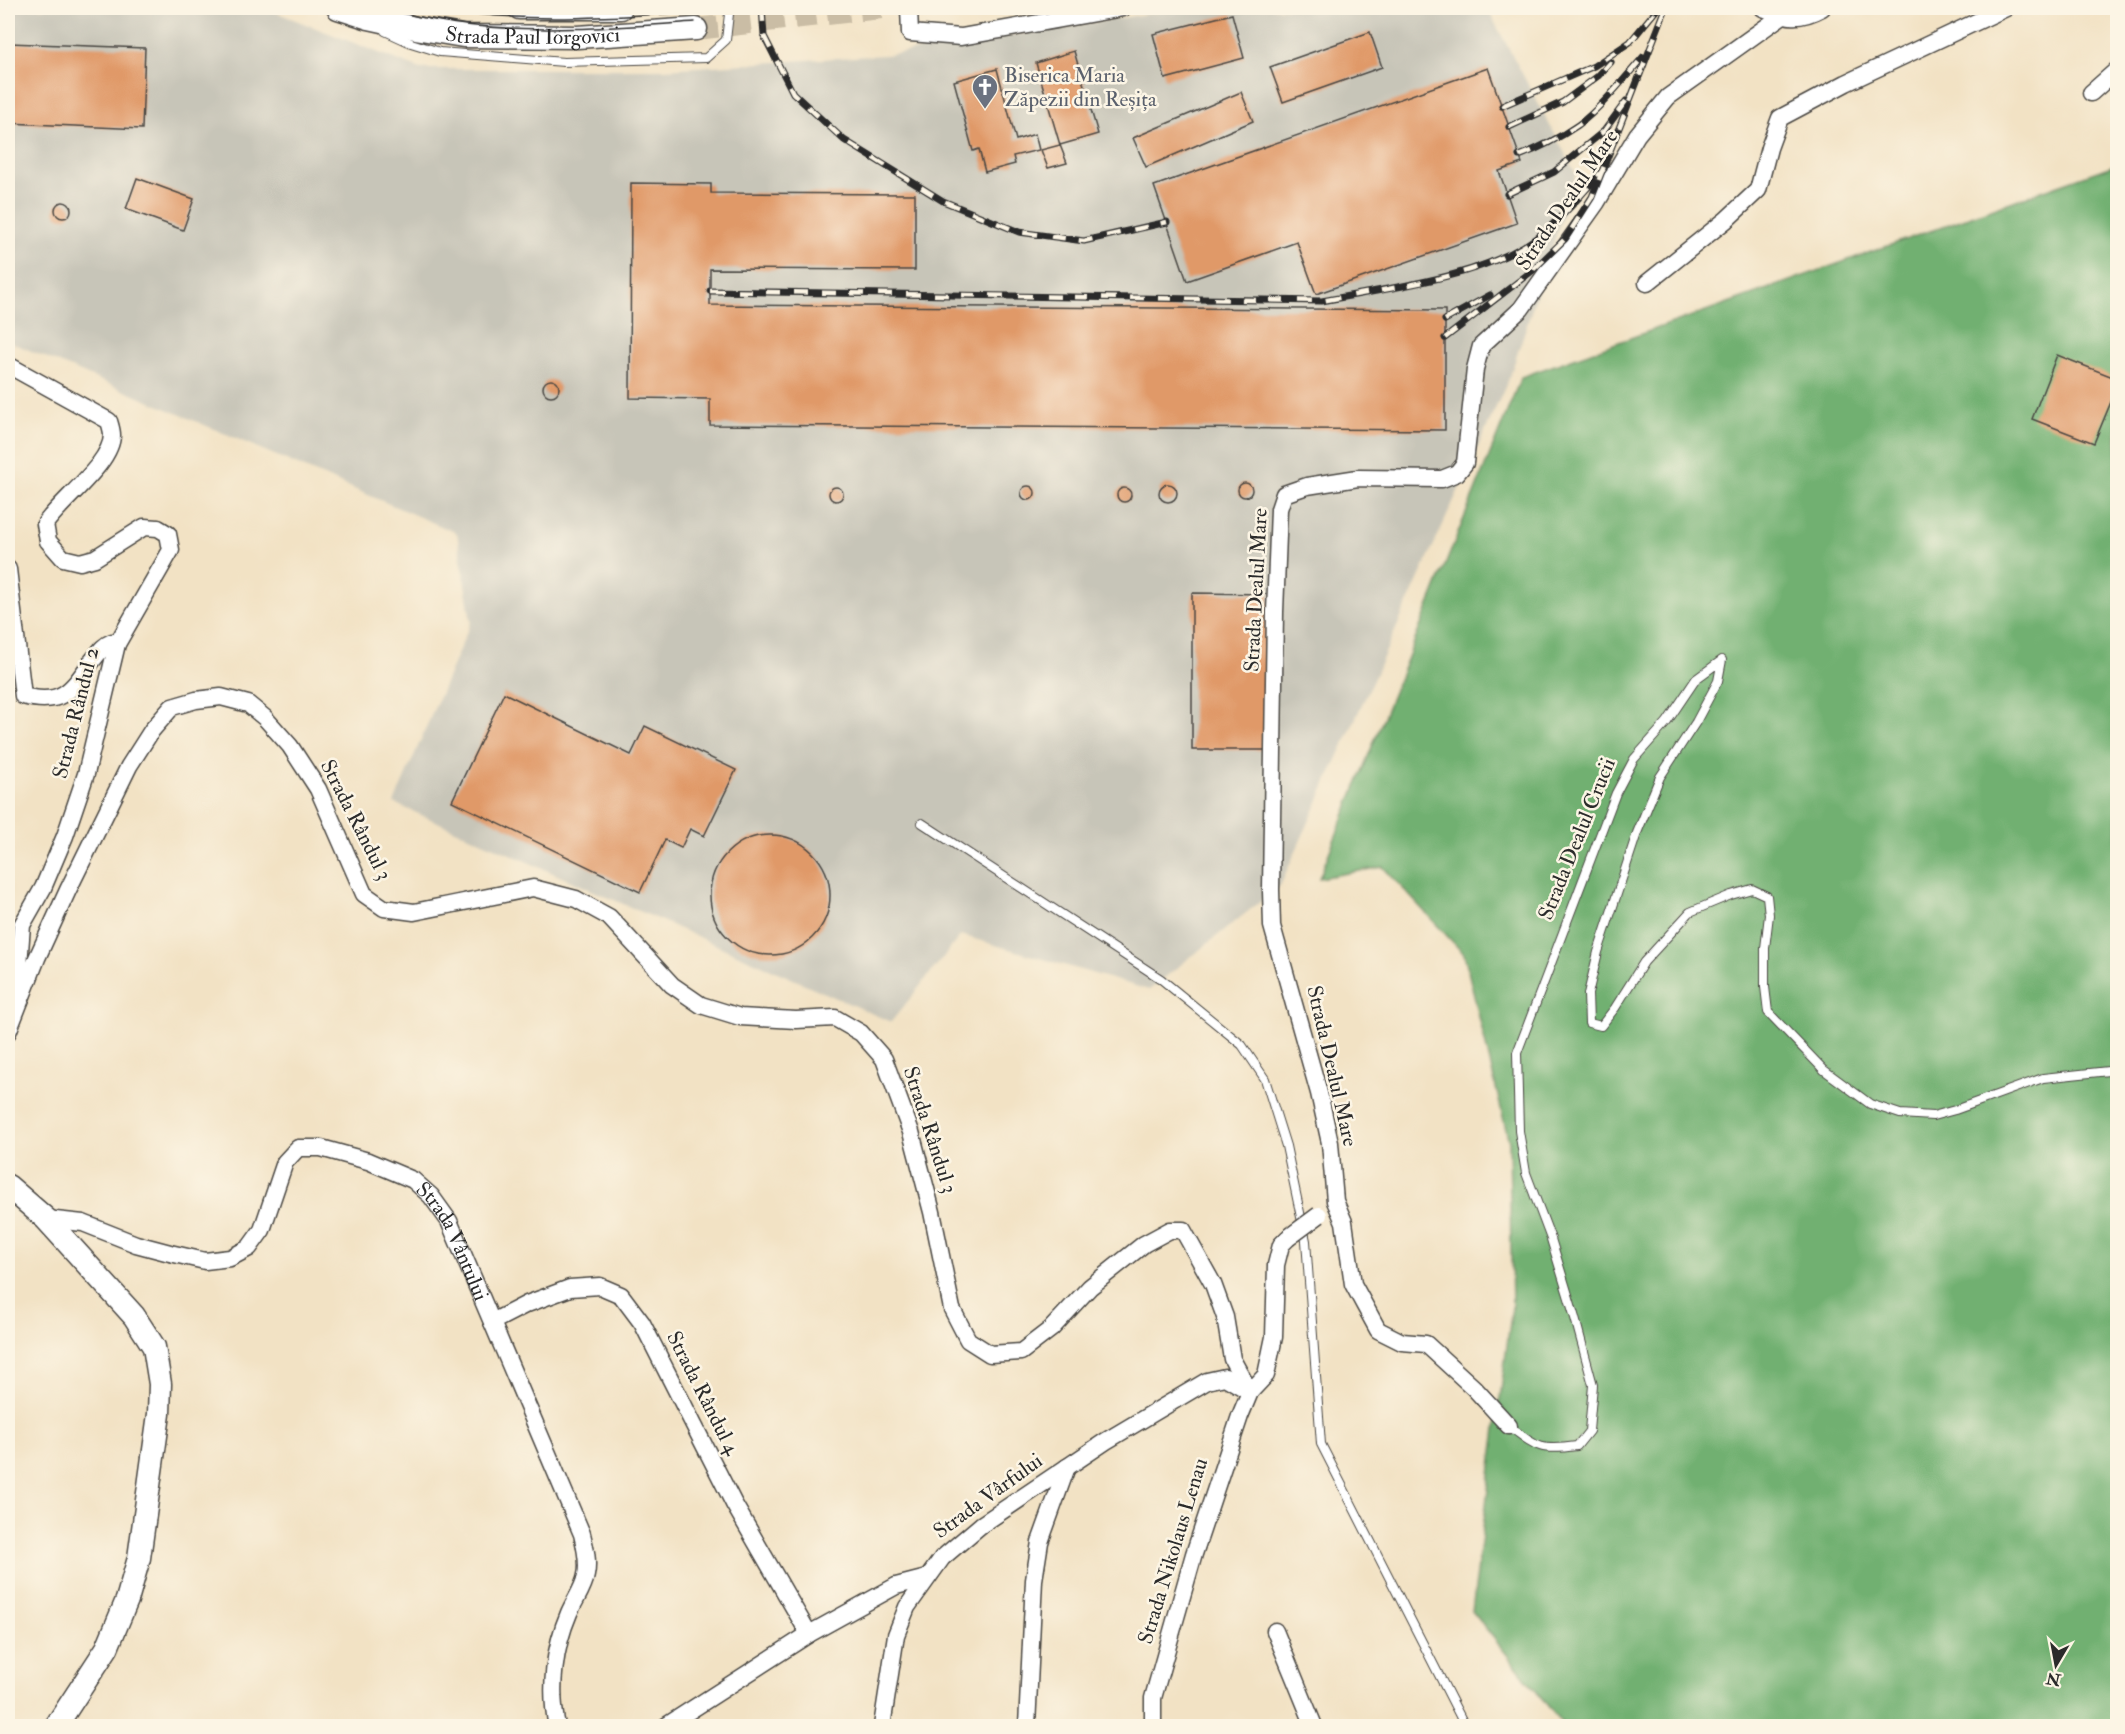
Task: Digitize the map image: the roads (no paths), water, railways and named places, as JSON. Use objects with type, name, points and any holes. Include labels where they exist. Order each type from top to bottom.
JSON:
[{"type":"street","name":"Strada Paul Iorgovici","points":[[338,8],[369,18],[440,33],[480,36],[577,37],[696,29]]},
{"type":"street","name":"Strada Paul Iorgovici","points":[[519,8],[621,8]]},
{"type":"street","points":[[909,8],[910,33],[961,37],[1123,8]]},
{"type":"street","points":[[1763,8],[1797,17],[1822,8]]},
{"type":"street","points":[[1647,283],[1726,220],[1758,190],[1780,118],[1846,83],[2006,8]]},
{"type":"street","name":"Strada Dealul Mare","points":[[1335,1201],[1330,1143],[1319,1094],[1272,926],[1275,612],[1279,509],[1284,494],[1307,486],[1358,478],[1442,479],[1457,472],[1465,463],[1475,369],[1481,346],[1521,309],[1597,202],[1638,135],[1668,98],[1783,15]]},
{"type":"street","points":[[2091,93],[2118,69]]},
{"type":"street","name":"Strada Rândul 2","points":[[8,365],[109,421],[112,435],[108,451],[98,468],[54,510],[45,524],[48,541],[63,558],[80,562],[94,558],[144,527],[158,528],[168,534],[171,549],[117,644],[86,774],[65,836],[43,888],[22,925],[16,1010]]},
{"type":"street","points":[[8,569],[23,696],[39,700],[54,699],[74,686],[104,645],[112,642],[117,644]]},
{"type":"street","name":"Strada Rândul 3","points":[[8,1032],[37,958],[68,890],[129,766],[152,730],[172,707],[196,700],[221,697],[248,704],[265,718],[290,746],[318,789],[364,894],[384,909],[414,912],[533,888],[566,896],[609,917],[672,985],[701,1005],[740,1017],[796,1020],[835,1018],[861,1033],[884,1059],[911,1132],[932,1212],[952,1309],[968,1340],[990,1354],[1021,1352],[1051,1329],[1089,1287],[1144,1244],[1170,1230],[1184,1230],[1213,1284],[1225,1317],[1232,1359],[1250,1392]]},
{"type":"street","name":"Strada Vântului","points":[[46,1219],[83,1223],[136,1244],[205,1261],[230,1258],[249,1248],[262,1230],[285,1162],[298,1148],[321,1148],[377,1164],[413,1180],[431,1196],[449,1221],[582,1534],[586,1553],[586,1575],[568,1616],[558,1648],[552,1684],[557,1726]]},
{"type":"street","points":[[8,1186],[46,1219],[134,1316],[154,1347],[160,1384],[159,1414],[139,1558],[127,1600],[107,1648],[56,1726]]},
{"type":"street","name":"Strada Nikolaus Lenau","points":[[1154,1726],[1153,1698],[1169,1638],[1226,1455],[1250,1392],[1266,1375],[1274,1337],[1276,1264],[1281,1245],[1335,1201]]},
{"type":"street","name":"Strada Dealul Crucii","points":[[1335,1201],[1344,1222],[1353,1284],[1378,1330],[1402,1342],[1426,1344],[1474,1388],[1509,1426]]},
{"type":"street","name":"Strada Rândul 4","points":[[492,1322],[528,1304],[570,1288],[600,1286],[621,1295],[642,1323],[734,1504],[809,1634]]},
{"type":"street","name":"Strada Vârfului","points":[[882,1726],[896,1635],[907,1607],[942,1558],[981,1525],[1106,1441],[1208,1381],[1225,1377],[1250,1392]]},
{"type":"street","points":[[1027,1726],[1033,1592],[1040,1542],[1067,1467]]},
{"type":"street","points":[[666,1726],[809,1634],[896,1586],[927,1578]]},
{"type":"street","points":[[1275,1631],[1314,1726]]},
{"type":"lane","points":[[369,18],[384,30],[411,43],[441,52],[564,62],[658,60],[706,58],[726,40],[729,14],[726,8]]},
{"type":"lane","name":"Strada Dealul Crucii","points":[[1509,1426],[1533,1444],[1552,1449],[1577,1446],[1589,1431],[1593,1385],[1561,1273],[1526,1173],[1519,1131],[1517,1053],[1616,793],[1634,759],[1667,722],[1696,679],[1722,660],[1718,681],[1696,722],[1660,777],[1637,833],[1598,952],[1588,994],[1589,1023],[1601,1026],[1644,962],[1690,912],[1752,889],[1767,896],[1769,915],[1765,948],[1765,987],[1768,1012],[1824,1070],[1870,1104],[1900,1114],[1933,1116],[2043,1077],[2118,1071]]},
{"type":"lane","points":[[922,823],[1161,979],[1242,1045],[1265,1078],[1286,1146],[1306,1241],[1321,1444],[1465,1726]]},
{"type":"tunnel","points":[[696,29],[881,8]]},
{"type":"tram line","points":[[381,8],[444,22],[523,29],[695,22]]},
{"type":"tram line","points":[[435,8],[532,18],[693,12]]},
{"type":"railway","points":[[762,8],[764,36],[793,93],[844,140],[943,201],[1019,232],[1084,241],[1167,222]]},
{"type":"railway","points":[[1502,106],[1594,66],[1630,42],[1658,8]]},
{"type":"railway","points":[[1445,338],[1532,271],[1565,239],[1592,197],[1666,8]]},
{"type":"railway","points":[[1519,156],[1557,138],[1586,119],[1643,57]]},
{"type":"railway","points":[[1509,127],[1563,102],[1598,76],[1611,62]]},
{"type":"railway","points":[[1507,194],[1554,172],[1604,131],[1626,101]]},
{"type":"railway","points":[[710,291],[1322,301],[1434,280],[1489,263],[1514,252],[1555,223],[1604,169]]},
{"type":"railway","points":[[1445,320],[1490,295]]},
{"type":"place","name":"Biserica Maria Zăpezii din Reșița","points":[[985,110]]}]
